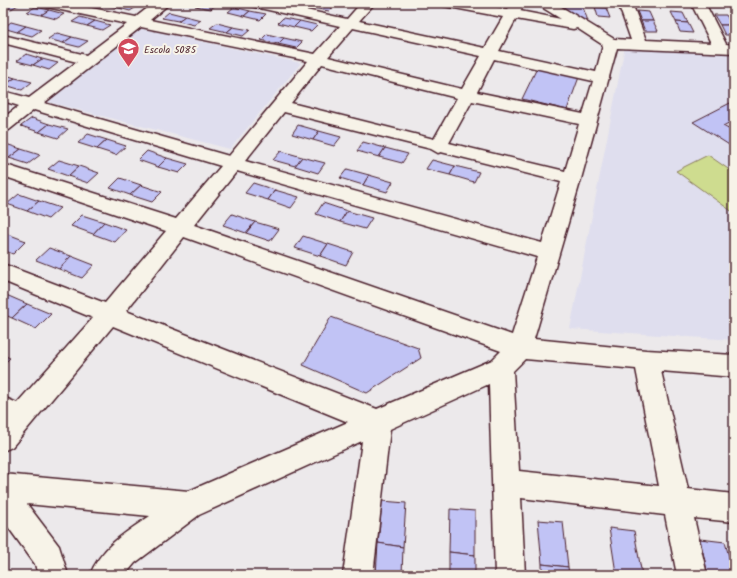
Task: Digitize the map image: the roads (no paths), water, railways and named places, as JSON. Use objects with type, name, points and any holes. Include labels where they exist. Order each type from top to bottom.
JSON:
[{"type":"street","points":[[47,3],[318,59],[467,95],[589,121]]},
{"type":"street","points":[[3,126],[163,3]]},
{"type":"street","points":[[255,3],[602,78]]},
{"type":"street","points":[[3,438],[12,413],[110,314],[318,59],[351,24],[368,3]]},
{"type":"street","points":[[449,3],[514,9],[584,27]]},
{"type":"street","points":[[625,3],[640,44]]},
{"type":"street","points":[[698,3],[728,48]]},
{"type":"street","points":[[548,4],[610,43],[728,48]]},
{"type":"street","points":[[438,147],[514,9]]},
{"type":"street","points":[[3,39],[89,60]]},
{"type":"street","points":[[105,575],[124,552],[189,505],[501,367],[520,348],[602,78],[610,43]]},
{"type":"street","points":[[3,96],[549,253]]},
{"type":"street","points":[[281,106],[438,147],[572,179]]},
{"type":"street","points":[[3,170],[181,228],[520,348],[646,360],[734,366]]},
{"type":"street","points":[[3,272],[378,422]]},
{"type":"street","points":[[646,360],[692,575]]},
{"type":"street","points":[[501,367],[510,575]]},
{"type":"street","points":[[358,575],[378,422]]},
{"type":"street","points":[[506,483],[734,508]]},
{"type":"street","points":[[3,488],[189,505]]},
{"type":"street","points":[[3,504],[14,510],[48,557],[53,575]]},
{"type":"place","name":"Escola 5085","points":[[128,68]]}]
